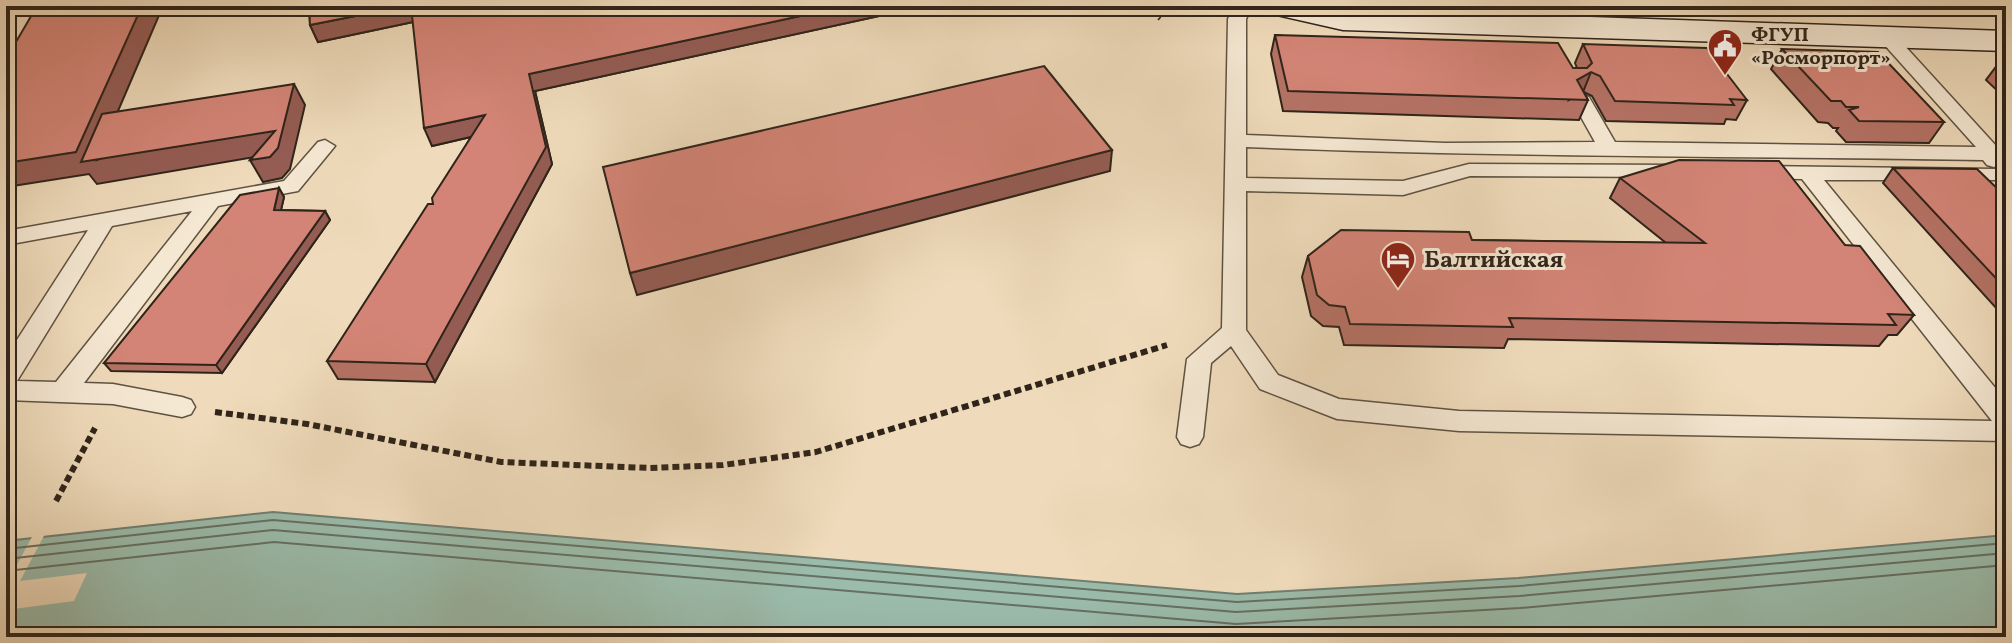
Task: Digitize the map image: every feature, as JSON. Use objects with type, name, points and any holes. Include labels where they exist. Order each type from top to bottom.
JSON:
[{"type":"street","points":[[1279,6],[1343,20],[1488,16],[1549,38],[1887,37],[2006,41]]},
{"type":"lane","points":[[1243,6],[1237,19],[1234,331],[1269,382],[1337,409],[1459,421],[2006,431]]},
{"type":"lane","points":[[1887,37],[2000,166]]},
{"type":"lane","points":[[1582,101],[1608,148]]},
{"type":"lane","points":[[1236,141],[1445,149],[1608,148],[2000,166]]},
{"type":"lane","points":[[6,238],[291,186],[325,146]]},
{"type":"lane","points":[[1731,172],[1808,173],[2000,166]]},
{"type":"lane","points":[[1236,184],[1403,188],[1469,170],[1700,172]]},
{"type":"lane","points":[[1808,173],[2006,419]]},
{"type":"lane","points":[[63,392],[211,201]]},
{"type":"lane","points":[[6,377],[105,220]]},
{"type":"lane","points":[[1190,437],[1199,359],[1234,331]]},
{"type":"lane","points":[[6,390],[113,394],[182,407]]},
{"type":"path","points":[[1147,7],[1160,19]]},
{"type":"path","points":[[182,407],[307,424],[501,462],[650,468],[723,465],[816,452],[1189,338],[1234,331]]},
{"type":"path","points":[[56,501],[113,394]]},
{"type":"water","points":[[273,512],[1237,594],[1518,578],[2006,535],[2006,637],[6,637],[6,541]]},
{"type":"pier","points":[[45,534],[20,581],[87,573],[74,601],[6,610],[6,585],[33,535]]},
{"type":"building","points":[[37,6],[142,6],[76,152],[6,163],[6,59]]},
{"type":"building","points":[[309,6],[406,6],[310,25]]},
{"type":"building","points":[[411,6],[847,6],[529,74],[546,147],[426,364],[327,361],[428,204],[433,204],[432,198],[485,115],[424,128]]},
{"type":"building","points":[[1275,35],[1558,43],[1573,68],[1587,68],[1592,63],[1583,44],[1707,48],[1747,100],[1730,99],[1734,105],[1615,101],[1600,76],[1591,72],[1577,80],[1588,100],[1288,91]]},
{"type":"building","points":[[1782,49],[1878,52],[1944,122],[1859,121],[1849,110],[1859,107],[1846,107],[1841,101],[1831,101]]},
{"type":"building","points":[[1044,66],[1112,150],[630,273],[603,167]]},
{"type":"building","points":[[294,84],[278,148],[270,157],[250,160],[275,131],[81,162],[102,114]]},
{"type":"building","points":[[1679,160],[1779,161],[1845,245],[1860,246],[1914,315],[1888,314],[1896,325],[1509,318],[1513,327],[1350,324],[1345,307],[1329,305],[1317,295],[1308,256],[1341,230],[1469,232],[1472,240],[1705,243],[1620,178]]},
{"type":"building","points":[[1893,168],[1977,169],[2006,197],[2006,289]]},
{"type":"building","points":[[279,188],[274,210],[325,211],[216,365],[104,363],[240,195]]},
{"type":"place","name":"ФГУП «Росморпорт»","points":[[1725,77]]},
{"type":"place","name":"Балтийская","points":[[1398,290]]}]
